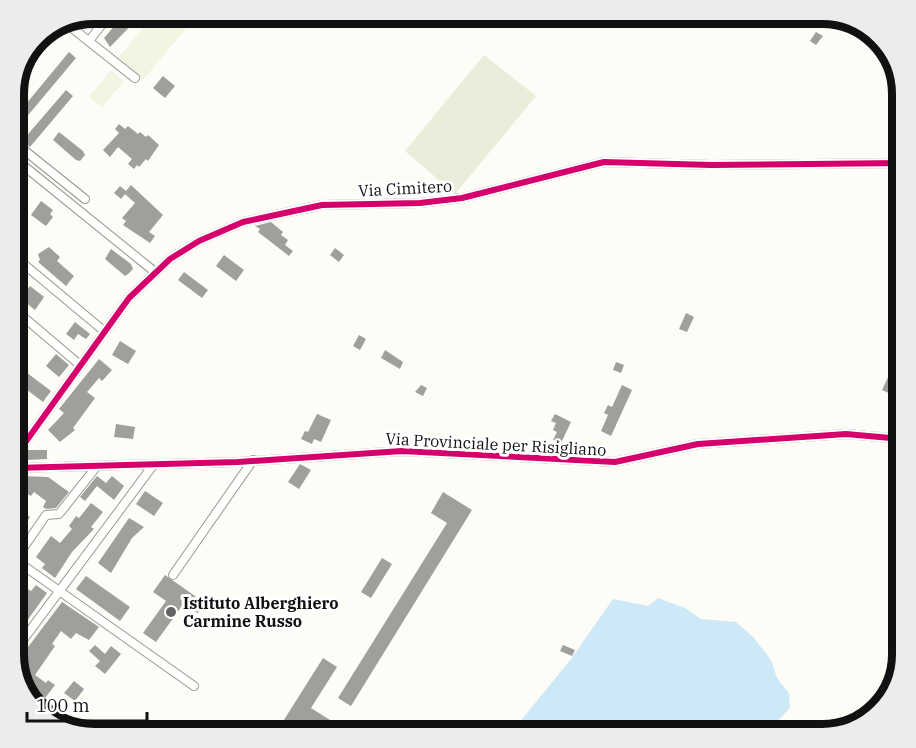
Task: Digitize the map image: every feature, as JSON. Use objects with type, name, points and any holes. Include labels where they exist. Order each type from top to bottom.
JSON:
[{"type":"street","points":[[89,41],[102,24]]},
{"type":"street","points":[[72,28],[135,78]]},
{"type":"street","points":[[24,150],[85,198]]},
{"type":"street","name":"Via Cimitero","points":[[24,444],[129,298],[156,272],[199,241],[243,222],[322,205],[420,203],[462,198],[604,162],[711,165],[892,163]]},
{"type":"street","points":[[24,166],[156,272]]},
{"type":"street","points":[[24,264],[104,331]]},
{"type":"street","points":[[24,317],[80,365]]},
{"type":"street","name":"Via Provinciale per Risigliano","points":[[24,468],[254,460],[402,451],[615,462],[698,444],[846,434],[892,438]]},
{"type":"street","points":[[173,575],[254,460]]},
{"type":"street","points":[[24,639],[154,464]]},
{"type":"street","points":[[24,546],[46,515],[59,514],[97,466]]},
{"type":"street","points":[[24,567],[194,686]]},
{"type":"green space","points":[[147,24],[185,24],[188,26],[143,80],[117,59]]},
{"type":"green space","points":[[484,55],[536,96],[455,194],[405,151]]},
{"type":"green space","points":[[111,70],[124,81],[102,107],[89,97]]},
{"type":"water","points":[[658,598],[685,608],[701,619],[736,622],[754,638],[771,660],[777,678],[789,693],[790,708],[775,724],[518,724],[571,659],[613,599],[648,606]]},
{"type":"building","points":[[116,24],[132,24],[110,47],[104,38]]},
{"type":"building","points":[[816,32],[823,36],[816,45],[810,41]]},
{"type":"building","points":[[69,52],[76,58],[24,120],[24,102],[26,104]]},
{"type":"building","points":[[163,76],[175,86],[165,98],[153,88]]},
{"type":"building","points":[[66,90],[73,96],[30,147],[24,139]]},
{"type":"building","points":[[119,124],[125,129],[128,126],[138,134],[140,132],[146,137],[148,135],[159,145],[148,161],[146,159],[134,169],[128,164],[132,159],[118,147],[110,157],[103,150],[119,133],[115,129]]},
{"type":"building","points":[[59,132],[83,151],[85,155],[80,161],[53,140]]},
{"type":"building","points":[[131,185],[163,215],[149,232],[155,236],[150,243],[123,225],[126,221],[122,218],[135,203],[125,194],[121,199],[114,193],[120,186],[126,191]]},
{"type":"building","points":[[41,201],[53,210],[50,214],[53,217],[46,226],[31,215]]},
{"type":"building","points":[[271,222],[283,232],[281,235],[288,240],[285,245],[293,251],[289,256],[258,232],[260,229],[255,226]]},
{"type":"building","points":[[49,247],[60,257],[57,261],[74,276],[66,286],[38,262],[40,260],[38,254]]},
{"type":"building","points":[[335,248],[344,255],[339,262],[330,255]]},
{"type":"building","points":[[111,249],[131,264],[133,269],[125,276],[105,259]]},
{"type":"building","points":[[224,255],[244,270],[236,281],[216,266]]},
{"type":"building","points":[[184,272],[208,290],[202,298],[178,280]]},
{"type":"building","points":[[30,286],[44,297],[35,310],[24,301],[24,288],[27,290]]},
{"type":"building","points":[[686,313],[694,317],[687,332],[679,329]]},
{"type":"building","points":[[75,322],[90,334],[86,339],[78,334],[74,340],[66,334]]},
{"type":"building","points":[[359,335],[366,339],[360,350],[353,346]]},
{"type":"building","points":[[120,341],[136,351],[128,364],[112,355]]},
{"type":"building","points":[[385,350],[403,362],[400,369],[381,358]]},
{"type":"building","points":[[56,354],[69,365],[59,377],[46,366]]},
{"type":"building","points":[[99,359],[112,370],[102,381],[99,378],[87,392],[95,398],[73,428],[75,430],[60,442],[48,430],[64,413],[59,409]]},
{"type":"building","points":[[616,362],[624,365],[621,373],[613,370]]},
{"type":"building","points":[[24,371],[51,391],[43,402],[24,388]]},
{"type":"building","points":[[891,371],[892,394],[882,390]]},
{"type":"building","points":[[421,385],[427,388],[423,396],[415,392]]},
{"type":"building","points":[[622,385],[632,390],[611,436],[601,431],[608,415],[604,413],[608,405],[612,407]]},
{"type":"building","points":[[317,414],[331,420],[321,442],[314,439],[312,444],[301,439],[305,431],[308,432]]},
{"type":"building","points":[[555,414],[571,422],[561,443],[553,440],[557,432],[553,430],[556,423],[551,421]]},
{"type":"building","points":[[116,424],[135,427],[133,439],[114,437]]},
{"type":"building","points":[[27,450],[47,450],[47,459],[27,460]]},
{"type":"building","points":[[300,464],[311,470],[299,489],[288,482]]},
{"type":"building","points":[[24,476],[48,477],[69,492],[56,508],[46,509],[43,507],[46,501],[34,492],[31,496],[24,492]]},
{"type":"building","points":[[97,476],[106,483],[112,476],[124,486],[114,500],[97,486],[85,501],[80,497]]},
{"type":"building","points":[[145,491],[163,503],[154,516],[136,504]]},
{"type":"building","points":[[443,492],[472,510],[351,706],[338,698],[447,523],[431,513]]},
{"type":"building","points":[[91,503],[103,512],[91,527],[94,529],[72,552],[55,578],[42,568],[45,564],[36,557],[51,536],[60,543],[72,529],[69,526],[76,516],[79,518]]},
{"type":"building","points":[[24,513],[30,517],[24,526]]},
{"type":"building","points":[[129,518],[144,527],[132,538],[111,573],[98,563]]},
{"type":"building","points":[[382,558],[392,564],[371,598],[361,592]]},
{"type":"building","points":[[165,575],[205,603],[198,613],[182,606],[156,642],[143,633],[166,601],[153,592]]},
{"type":"building","points":[[86,576],[130,607],[120,621],[76,589]]},
{"type":"building","points":[[36,585],[47,593],[24,625],[24,599],[24,587],[31,591]]},
{"type":"building","points":[[62,602],[99,627],[89,640],[76,633],[71,639],[61,631],[52,644],[55,646],[35,675],[46,683],[48,680],[55,685],[42,701],[31,685],[26,672],[24,652]]},
{"type":"building","points":[[95,645],[105,654],[111,646],[121,654],[105,674],[95,666],[100,661],[89,651]]},
{"type":"building","points":[[563,645],[575,650],[572,656],[560,651]]},
{"type":"building","points":[[323,658],[337,667],[311,708],[336,724],[282,723]]},
{"type":"building","points":[[74,681],[84,689],[75,701],[64,693]]},
{"type":"cycle path","points":[[24,444],[129,298],[170,259],[199,241],[243,222],[322,205],[420,203],[462,198],[604,162],[711,165],[892,163]]},
{"type":"cycle path","points":[[24,468],[238,462],[402,451],[615,462],[698,444],[846,434],[892,438]]},
{"type":"place","name":"Istituto Alberghiero Carmine Russo","points":[[171,612]]}]
